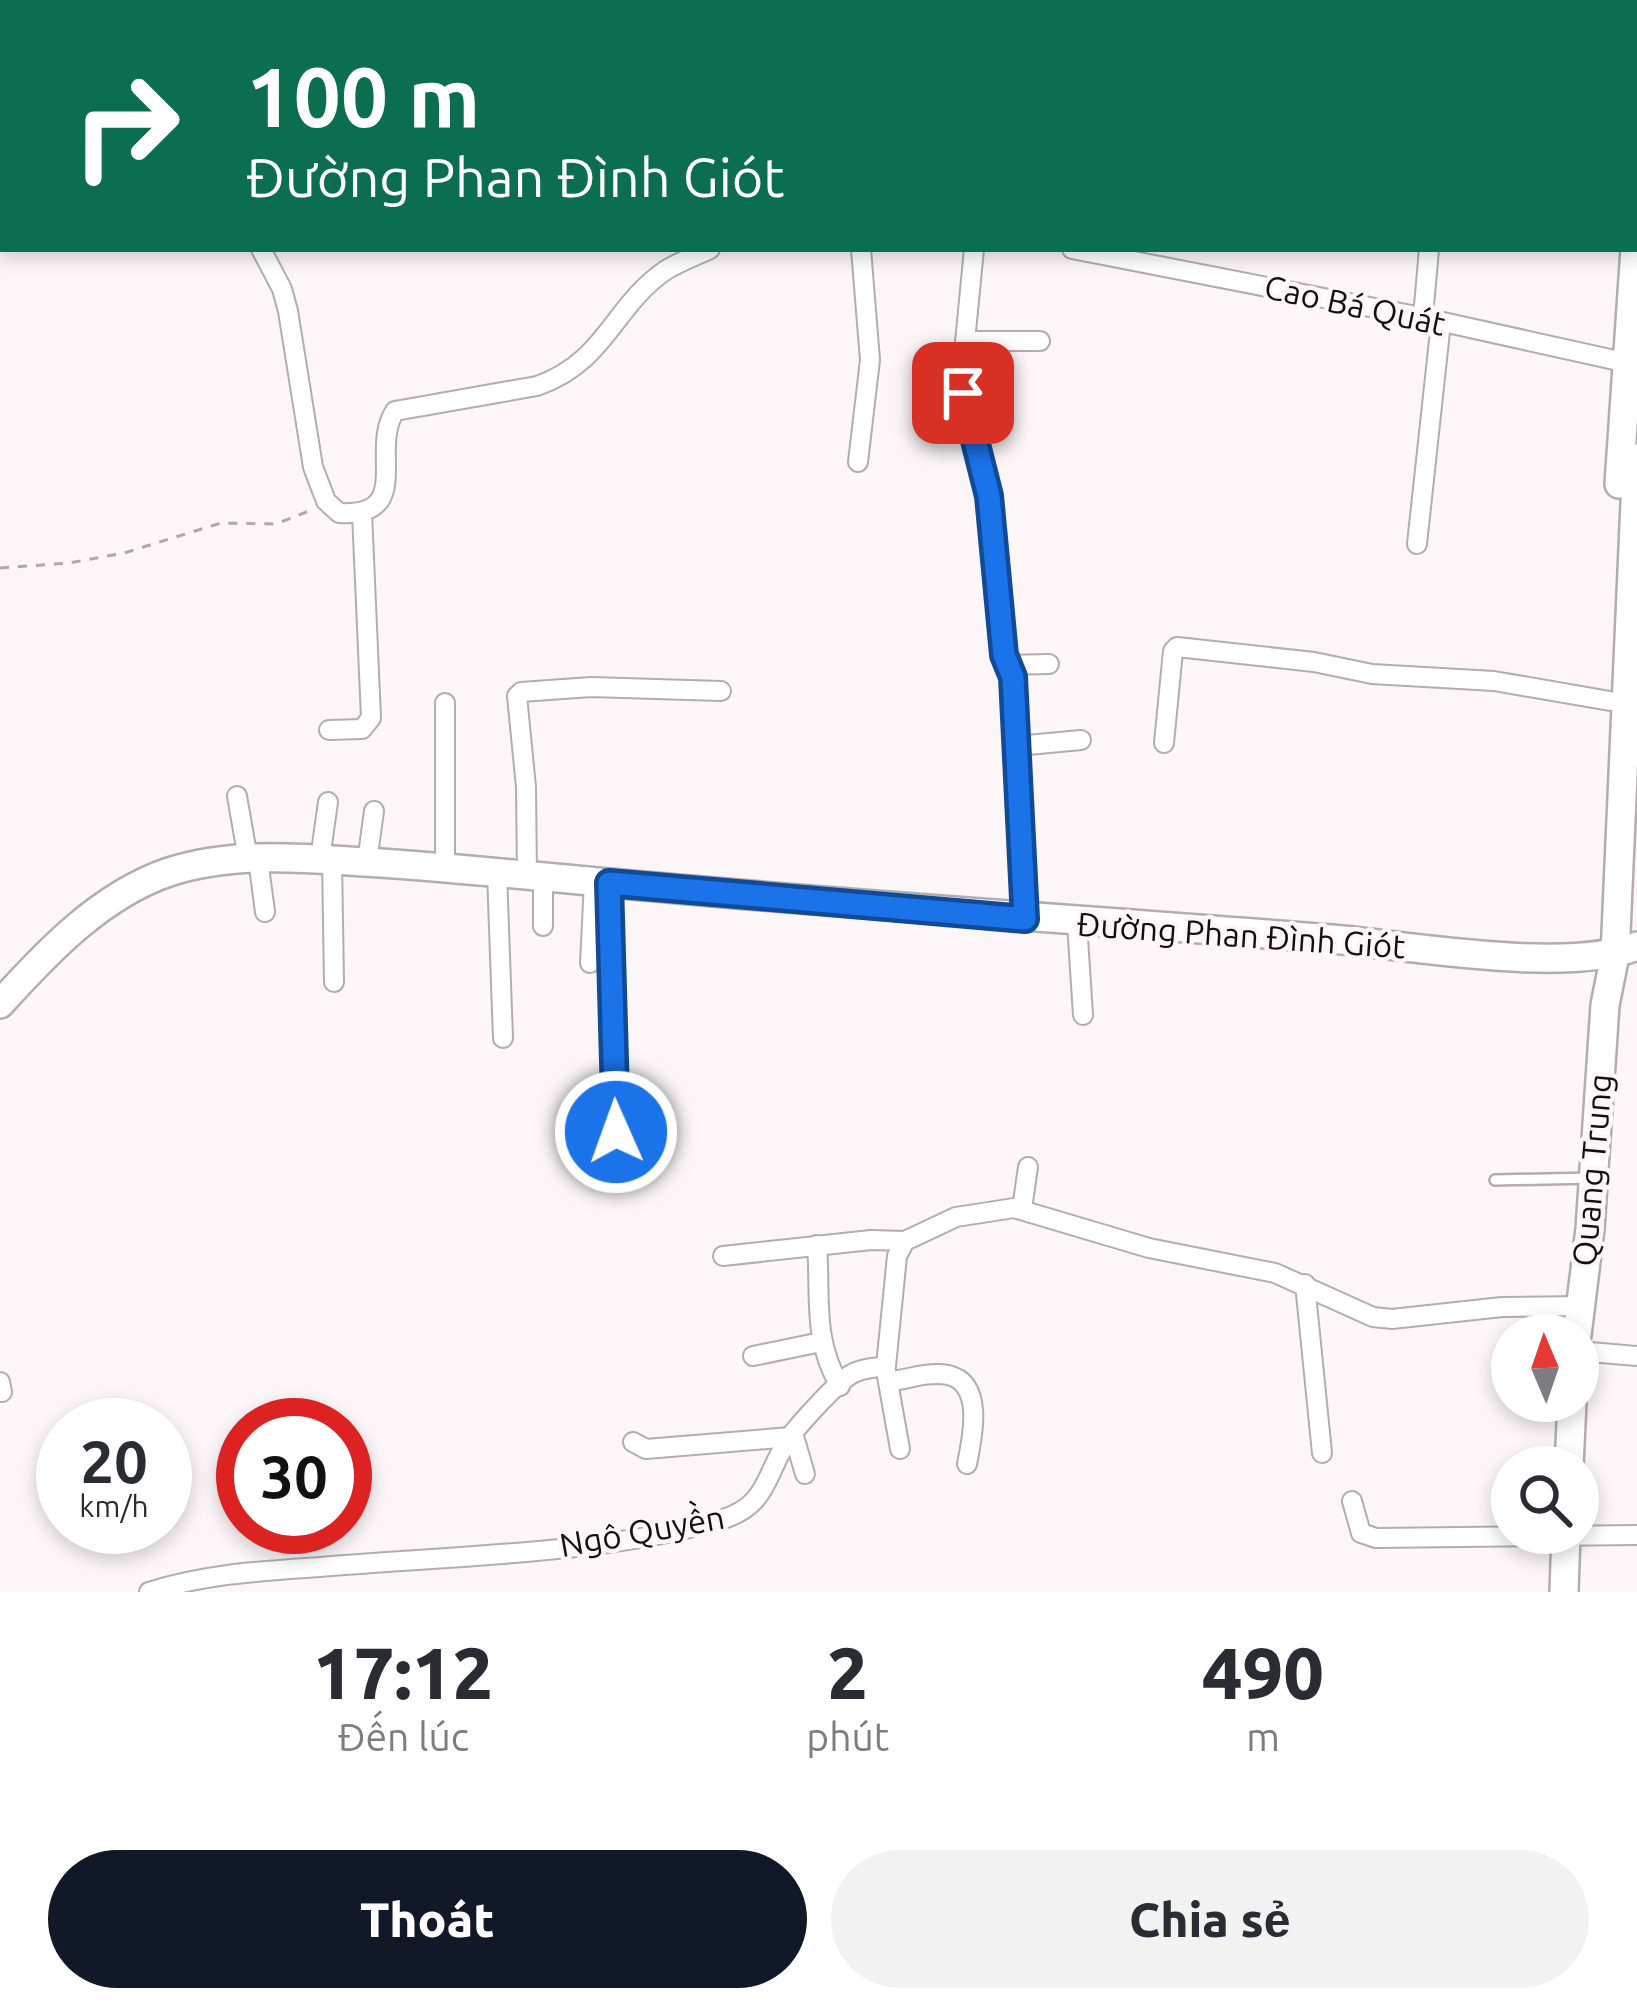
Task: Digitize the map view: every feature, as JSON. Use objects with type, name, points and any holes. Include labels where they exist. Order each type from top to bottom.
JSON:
[{"type":"main road","name":"Quang Trung","points":[[1617,953],[1610,701],[1635,252]]},
{"type":"main road","name":"Quang Trung","points":[[1579,1314],[1605,1005],[1617,953],[1637,458]]},
{"type":"main road","name":"Đường Phan Đình Giót","points":[[0,1004],[40,960],[122,895],[169,872],[253,859],[368,862],[1483,953],[1617,953]]},
{"type":"main road","points":[[1564,1592],[1565,1554]]},
{"type":"street","points":[[263,252],[288,311],[313,467],[326,501],[339,514],[371,510],[383,494],[386,435],[395,411],[559,378],[583,364],[665,271],[704,252]]},
{"type":"street","points":[[858,462],[870,360],[861,252]]},
{"type":"street","points":[[974,252],[963,393],[989,496],[1004,655],[1013,677],[1025,919]]},
{"type":"street","name":"Cao Bá Quát","points":[[1087,252],[1632,365]]},
{"type":"street","points":[[1417,544],[1432,320],[1429,252]]},
{"type":"street","points":[[965,341],[1040,341]]},
{"type":"street","points":[[329,730],[362,729],[371,718],[362,513]]},
{"type":"street","points":[[1164,742],[1173,651],[1178,647],[1314,662],[1372,674],[1494,681],[1610,701]]},
{"type":"street","points":[[1008,664],[1049,664]]},
{"type":"street","points":[[543,926],[517,696],[591,687],[721,691]]},
{"type":"street","points":[[445,703],[445,868]]},
{"type":"street","points":[[1017,746],[1081,740]]},
{"type":"street","points":[[237,796],[265,912]]},
{"type":"street","points":[[328,802],[326,859],[334,982]]},
{"type":"street","points":[[368,862],[374,811]]},
{"type":"street","points":[[497,873],[503,1038]]},
{"type":"street","points":[[590,963],[602,883]]},
{"type":"street","points":[[602,883],[616,1132]]},
{"type":"street","points":[[1077,923],[1083,1015]]},
{"type":"street","points":[[1022,1209],[1028,1167]]},
{"type":"street","points":[[723,1256],[818,1244],[905,1241],[956,1217],[1022,1209],[1149,1248],[1245,1266],[1305,1284],[1353,1310],[1392,1319],[1502,1307],[1580,1306]]},
{"type":"street","points":[[900,1449],[887,1374],[897,1256],[905,1241]]},
{"type":"street","points":[[818,1244],[816,1308],[821,1342],[826,1364],[840,1386]]},
{"type":"street","points":[[1305,1284],[1322,1453]]},
{"type":"street","points":[[752,1356],[821,1342]]},
{"type":"street","points":[[1599,1353],[1637,1356]]},
{"type":"street","name":"Ngô Quyền","points":[[148,1592],[238,1574],[598,1543],[738,1515],[759,1498],[792,1435],[854,1373],[953,1375],[971,1401],[975,1421],[967,1464]]},
{"type":"street","points":[[634,1442],[646,1449],[792,1435],[805,1474]]},
{"type":"street","points":[[1352,1501],[1361,1533],[1376,1538],[1491,1536]]},
{"type":"street","points":[[1599,1535],[1637,1535]]},
{"type":"lane","points":[[1495,1180],[1594,1178]]},
{"type":"path","points":[[0,568],[124,553],[221,523],[276,524],[326,501]]},
{"type":"route","points":[[616,1132],[609,883],[1025,919],[1013,677],[1004,655],[989,496],[963,393]]}]
